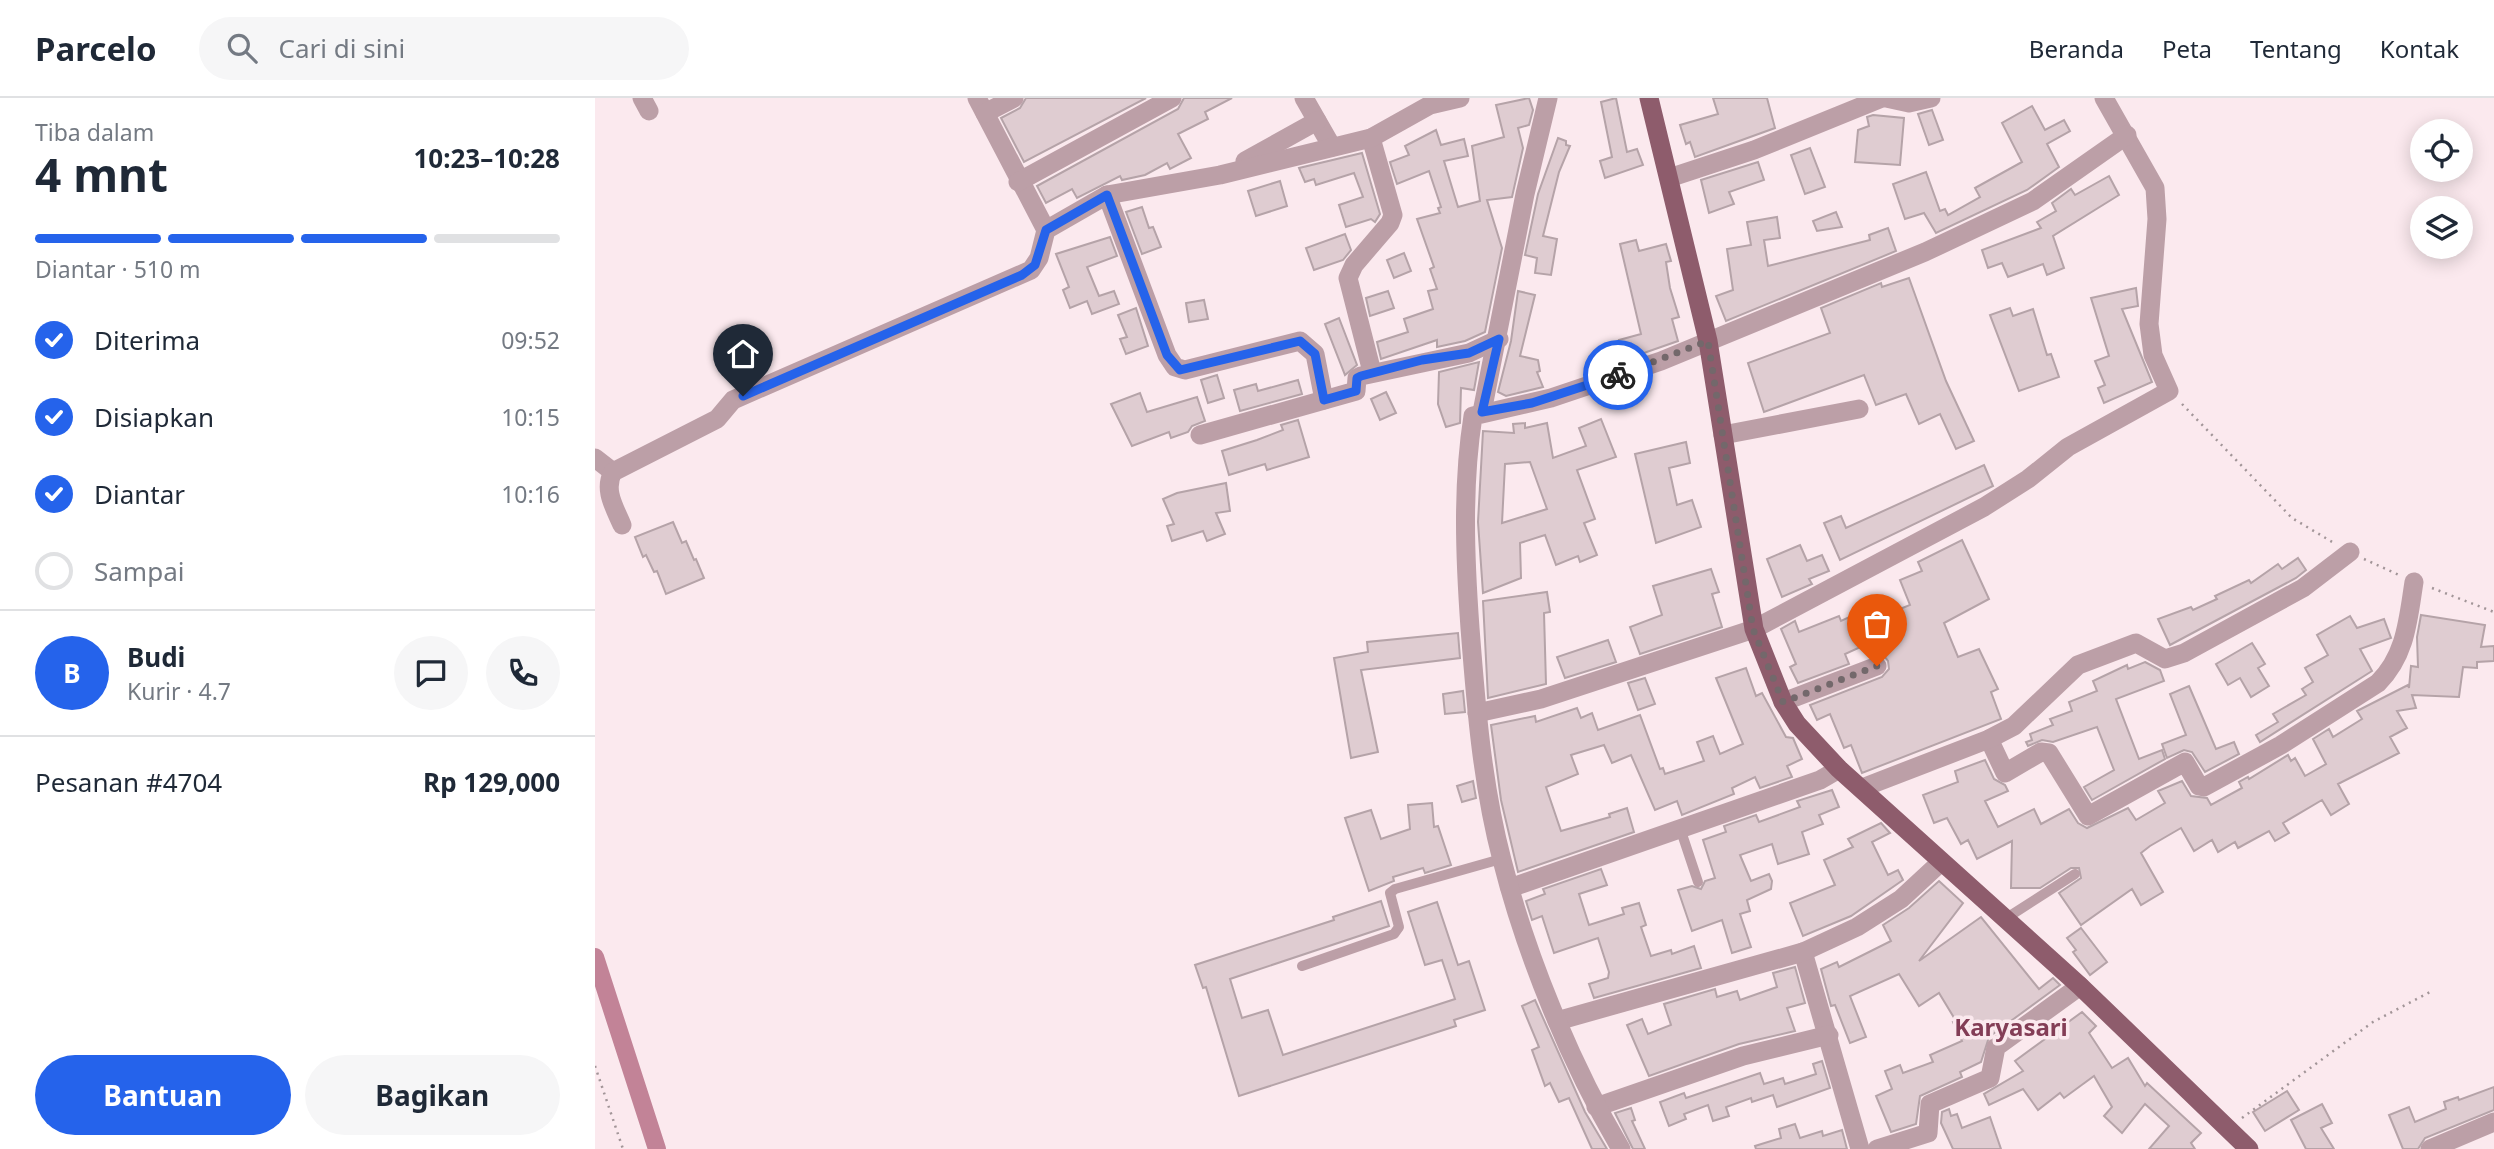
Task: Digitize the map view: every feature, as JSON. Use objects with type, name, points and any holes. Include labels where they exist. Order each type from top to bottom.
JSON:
[{"type":"main road","points":[[1649,98],[1708,341],[1753,629],[1783,702],[1797,724],[1839,769],[2080,986],[2249,1149]]},
{"type":"street","points":[[622,525],[609,492],[609,480],[613,472],[717,419],[733,400],[1031,270],[1039,258],[1046,230],[1018,182],[981,106],[1014,98]]},
{"type":"street","points":[[1018,182],[1150,103],[1172,98]]},
{"type":"street","points":[[1304,98],[1332,147]]},
{"type":"street","points":[[1046,230],[1107,195],[1220,175],[1371,138],[1430,105],[1460,98]]},
{"type":"street","points":[[1482,412],[1499,339],[1525,194],[1548,98]]},
{"type":"street","points":[[1668,178],[1754,150],[1884,98],[1909,103],[1931,98]]},
{"type":"street","points":[[1477,713],[1542,699],[1753,629],[1984,507],[2028,480],[2068,447],[2169,391],[2153,355],[2149,324],[2157,219],[2155,188],[2127,135],[2103,98]]},
{"type":"street","points":[[1220,175],[1317,121]]},
{"type":"street","points":[[1621,1149],[1596,1107],[1557,1021],[1501,859],[1477,713],[1465,499],[1472,418],[1482,412],[1551,398],[1708,341],[1925,252],[2007,214],[2048,191],[2127,135]]},
{"type":"street","points":[[1371,138],[1393,215],[1390,223],[1350,270],[1348,280],[1372,372]]},
{"type":"street","points":[[1107,195],[1170,362],[1185,370],[1300,341],[1315,354],[1324,400]]},
{"type":"street","points":[[1200,435],[1356,391],[1357,378],[1372,372],[1469,353],[1499,339]]},
{"type":"street","points":[[1723,435],[1859,409]]},
{"type":"street","points":[[595,458],[613,472]]},
{"type":"street","points":[[1862,788],[1989,739],[2023,719],[2071,670],[2084,662],[2136,643],[2165,659],[2174,657],[2303,588],[2350,552]]},
{"type":"street","points":[[1989,739],[2005,773],[2041,751],[2049,753],[2088,816],[2185,762],[2199,786],[2204,787],[2281,745],[2378,683],[2389,672],[2404,645],[2414,582]]},
{"type":"street","points":[[1783,702],[1877,666]]},
{"type":"street","points":[[1510,888],[1820,780],[1839,769]]},
{"type":"street","points":[[1557,1021],[1803,952],[1857,927],[1901,899],[1941,862]]},
{"type":"street","points":[[1803,952],[1860,1149]]},
{"type":"street","points":[[1877,1149],[1930,1141],[1930,1104],[1990,1078],[1996,1047],[2080,986]]},
{"type":"street","points":[[1596,1107],[1743,1056],[1829,1035]]},
{"type":"street","points":[[2430,1149],[2494,1122]]},
{"type":"lane","points":[[1680,828],[1698,882]]},
{"type":"lane","points":[[1302,966],[1394,934],[1399,927],[1391,893],[1395,889],[1501,859]]},
{"type":"lane","points":[[2005,919],[2075,874]]},
{"type":"path","points":[[2169,391],[2292,518],[2350,552],[2414,582],[2494,612]]},
{"type":"path","points":[[2228,1128],[2373,1022],[2430,992]]},
{"type":"path","points":[[595,1066],[623,1149]]},
{"type":"building","points":[[1026,98],[1146,98],[1024,162],[1001,118],[1020,108]]},
{"type":"building","points":[[1184,98],[1232,98],[1205,112],[1208,119],[1178,134],[1191,158],[1170,169],[1167,163],[1145,175],[1122,180],[1120,176],[1077,198],[1072,189],[1046,203],[1037,186],[1178,109]]},
{"type":"building","points":[[1529,98],[1533,110],[1529,125],[1518,128],[1523,148],[1512,197],[1487,200],[1502,248],[1485,332],[1465,341],[1437,347],[1437,340],[1381,359],[1377,342],[1408,332],[1404,319],[1433,309],[1428,291],[1437,289],[1430,269],[1434,267],[1417,219],[1440,213],[1438,208],[1441,207],[1429,171],[1397,184],[1390,162],[1409,155],[1405,146],[1436,130],[1441,145],[1464,139],[1468,156],[1444,161],[1458,207],[1480,201],[1472,146],[1504,137],[1496,105]]},
{"type":"building","points":[[1616,98],[1627,152],[1637,149],[1643,165],[1605,178],[1600,161],[1612,157],[1601,102]]},
{"type":"building","points":[[1713,98],[1767,98],[1775,128],[1695,157],[1690,142],[1686,144],[1680,125],[1718,114]]},
{"type":"building","points":[[2032,106],[2045,130],[2064,120],[2070,131],[2047,144],[2059,167],[2027,190],[1936,233],[1924,213],[1905,219],[1893,184],[1926,172],[1940,211],[1945,209],[1948,215],[1980,197],[1975,188],[2022,162],[2002,123]]},
{"type":"building","points":[[1932,110],[1943,140],[1929,145],[1918,114]]},
{"type":"building","points":[[1873,115],[1904,118],[1900,165],[1855,162],[1858,130],[1869,126],[1867,117]]},
{"type":"building","points":[[1558,138],[1570,146],[1559,172],[1543,236],[1557,239],[1551,275],[1535,273],[1537,258],[1525,255],[1538,194]]},
{"type":"building","points":[[1810,148],[1825,187],[1805,194],[1791,155]]},
{"type":"building","points":[[1362,153],[1380,214],[1375,222],[1371,219],[1346,227],[1339,205],[1363,197],[1354,173],[1316,185],[1314,179],[1305,182],[1299,168]]},
{"type":"building","points":[[1758,162],[1764,180],[1729,192],[1734,204],[1709,213],[1701,180]]},
{"type":"building","points":[[2109,176],[2119,195],[2053,236],[2064,268],[2047,275],[2043,264],[2008,277],[2002,263],[1988,268],[1982,250],[2041,228],[2037,222],[2056,211],[2052,203],[2071,189],[2075,195]]},
{"type":"building","points":[[1280,181],[1287,206],[1256,216],[1248,191]]},
{"type":"building","points":[[1142,207],[1149,228],[1153,227],[1161,247],[1142,254],[1126,212]]},
{"type":"building","points":[[1836,212],[1842,227],[1817,231],[1813,221]]},
{"type":"building","points":[[1777,217],[1780,238],[1764,240],[1768,266],[1870,240],[1869,235],[1888,228],[1896,251],[1726,321],[1716,296],[1733,290],[1727,249],[1751,245],[1747,222]]},
{"type":"building","points":[[1345,234],[1351,250],[1343,260],[1314,270],[1306,248]]},
{"type":"building","points":[[1110,237],[1117,256],[1087,267],[1099,296],[1114,291],[1119,304],[1092,314],[1087,301],[1070,308],[1063,290],[1069,287],[1056,254]]},
{"type":"building","points":[[1636,240],[1639,251],[1666,244],[1671,261],[1666,262],[1670,288],[1679,317],[1672,319],[1678,341],[1624,360],[1619,340],[1641,334],[1620,244]]},
{"type":"building","points":[[1404,253],[1411,271],[1394,278],[1387,260]]},
{"type":"building","points":[[1909,278],[1946,381],[1974,441],[1956,449],[1940,414],[1919,424],[1906,394],[1876,405],[1864,375],[1764,412],[1748,363],[1830,333],[1821,308],[1881,283],[1882,287]]},
{"type":"building","points":[[2136,288],[2138,306],[2122,309],[2152,382],[2104,403],[2098,388],[2105,385],[2095,361],[2109,356],[2091,298]]},
{"type":"building","points":[[1388,291],[1394,308],[1370,316],[1366,298]]},
{"type":"building","points":[[1518,291],[1535,295],[1520,356],[1538,360],[1540,371],[1537,372],[1543,387],[1506,396],[1498,392],[1511,341]]},
{"type":"building","points":[[1204,300],[1208,319],[1189,322],[1186,303]]},
{"type":"building","points":[[1136,308],[1148,346],[1126,354],[1120,339],[1127,337],[1118,315]]},
{"type":"building","points":[[2010,308],[2013,316],[2033,309],[2047,355],[2051,354],[2059,377],[2019,391],[1990,315]]},
{"type":"building","points":[[1339,318],[1357,365],[1345,375],[1325,324]]},
{"type":"building","points":[[1479,362],[1474,390],[1461,388],[1460,423],[1446,427],[1438,404],[1439,372]]},
{"type":"building","points":[[1217,375],[1224,398],[1208,403],[1201,380]]},
{"type":"building","points":[[1298,380],[1302,394],[1240,411],[1234,390],[1256,384],[1258,391]]},
{"type":"building","points":[[1386,392],[1396,413],[1380,420],[1371,399]]},
{"type":"building","points":[[1140,393],[1147,412],[1197,397],[1205,421],[1192,426],[1188,432],[1171,438],[1169,432],[1132,446],[1111,404]]},
{"type":"building","points":[[1601,419],[1616,457],[1577,470],[1595,519],[1584,523],[1597,555],[1580,562],[1578,556],[1556,565],[1545,535],[1520,543],[1521,578],[1483,593],[1478,522],[1483,431],[1514,433],[1513,424],[1525,423],[1525,428],[1547,423],[1553,458],[1586,446],[1579,428]],"holes":[[[1530,462],[1547,509],[1502,523],[1505,464]]]},
{"type":"building","points":[[1298,420],[1309,457],[1267,470],[1265,464],[1229,475],[1222,451],[1283,430],[1281,425]]},
{"type":"building","points":[[1686,442],[1690,463],[1669,468],[1677,505],[1692,500],[1701,527],[1656,543],[1635,454]]},
{"type":"building","points":[[1984,465],[1993,486],[1840,560],[1824,523],[1841,516],[1846,528]]},
{"type":"building","points":[[1226,483],[1230,511],[1216,513],[1225,534],[1207,541],[1203,531],[1172,541],[1167,526],[1174,524],[1163,499],[1177,493]]},
{"type":"building","points":[[673,522],[682,543],[686,541],[704,578],[666,594],[657,571],[654,572],[646,555],[643,557],[635,537]]},
{"type":"building","points":[[1962,540],[1989,599],[1944,623],[1958,657],[1979,649],[1998,689],[1991,692],[2001,719],[1862,773],[1851,745],[1844,748],[1830,714],[1817,720],[1810,705],[1882,677],[1889,669],[1888,661],[1884,656],[1874,654],[1869,643],[1845,654],[1849,664],[1798,683],[1790,667],[1796,664],[1781,629],[1795,621],[1799,632],[1839,616],[1841,621],[1869,608],[1875,619],[1910,605],[1900,580],[1922,571],[1918,562]]},
{"type":"building","points":[[1800,545],[1807,561],[1822,555],[1829,571],[1809,579],[1812,584],[1782,597],[1767,559]]},
{"type":"building","points":[[2298,558],[2306,570],[2296,578],[2170,645],[2158,619],[2191,607],[2193,610],[2249,580],[2251,583],[2278,564],[2282,569]]},
{"type":"building","points":[[1711,569],[1719,592],[1712,594],[1722,627],[1640,654],[1630,627],[1662,615],[1653,586]]},
{"type":"building","points":[[1547,592],[1550,612],[1544,613],[1546,684],[1488,698],[1483,601]]},
{"type":"building","points":[[2421,615],[2485,625],[2481,647],[2494,646],[2494,661],[2477,662],[2477,668],[2463,667],[2459,697],[2412,695],[2416,708],[2397,711],[2407,728],[2390,737],[2399,753],[2338,784],[2349,804],[2331,815],[2322,800],[2283,823],[2289,833],[2275,841],[2269,831],[2238,848],[2235,842],[2218,852],[2212,840],[2194,851],[2181,828],[2150,846],[2141,853],[2163,892],[2141,905],[2132,889],[2081,925],[2059,893],[2081,878],[2079,868],[2071,868],[2040,888],[2011,888],[2012,841],[1977,859],[1968,840],[1961,844],[1947,818],[1934,823],[1923,795],[1958,782],[1955,771],[1985,760],[1994,779],[2005,785],[2008,791],[1985,801],[1998,827],[2034,809],[2041,824],[2069,809],[2078,823],[2087,828],[2128,808],[2136,820],[2165,803],[2158,791],[2182,781],[2191,796],[2207,798],[2211,805],[2242,788],[2239,782],[2248,777],[2249,779],[2288,755],[2291,761],[2295,758],[2305,776],[2326,764],[2313,739],[2329,729],[2333,737],[2362,719],[2357,711],[2408,685],[2409,688],[2411,666],[2418,667],[2417,637]]},
{"type":"building","points":[[2350,616],[2357,628],[2384,619],[2391,638],[2360,649],[2372,671],[2260,742],[2256,735],[2278,722],[2273,714],[2306,695],[2302,689],[2313,682],[2305,668],[2328,655],[2317,635]]},
{"type":"building","points":[[1458,633],[1460,658],[1361,670],[1378,752],[1351,758],[1334,658],[1368,652],[1367,642]]},
{"type":"building","points":[[1608,640],[1616,662],[1565,678],[1557,657]]},
{"type":"building","points":[[2252,643],[2265,664],[2258,668],[2269,686],[2251,697],[2240,678],[2228,685],[2216,664]]},
{"type":"building","points":[[2145,662],[2160,670],[2164,681],[2116,699],[2139,759],[2162,750],[2165,759],[2092,800],[2084,787],[2114,770],[2097,727],[2053,742],[2042,740],[2028,746],[2026,742],[2032,740],[2030,734],[2053,725],[2050,719],[2072,711],[2069,702],[2097,691],[2093,681],[2127,665],[2128,669]]},
{"type":"building","points":[[1746,668],[1756,696],[1762,693],[1786,737],[1793,738],[1802,759],[1787,766],[1792,777],[1760,788],[1755,777],[1732,788],[1734,794],[1682,815],[1677,801],[1655,810],[1631,755],[1612,763],[1604,745],[1571,755],[1578,774],[1546,787],[1561,831],[1610,817],[1609,814],[1627,808],[1634,832],[1518,872],[1501,800],[1491,725],[1535,716],[1536,722],[1577,708],[1581,718],[1592,713],[1598,730],[1640,715],[1660,769],[1663,768],[1665,774],[1704,761],[1697,742],[1713,736],[1720,754],[1743,744],[1716,678]]},
{"type":"building","points":[[1645,678],[1655,704],[1638,710],[1628,683]]},
{"type":"building","points":[[2189,686],[2216,749],[2234,742],[2239,754],[2205,772],[2192,752],[2184,750],[2167,758],[2162,744],[2186,735],[2170,694]]},
{"type":"building","points":[[1463,691],[1465,712],[1445,714],[1443,694]]},
{"type":"building","points":[[1473,781],[1476,798],[1462,802],[1457,786]]},
{"type":"building","points":[[1832,790],[1839,807],[1819,815],[1823,824],[1802,832],[1809,854],[1778,864],[1772,844],[1740,855],[1751,881],[1769,874],[1772,881],[1771,889],[1747,900],[1750,911],[1740,914],[1751,947],[1732,953],[1722,920],[1692,931],[1678,890],[1692,886],[1701,889],[1705,881],[1715,878],[1703,840],[1726,832],[1724,826],[1756,815],[1759,822],[1800,807],[1797,801]]},
{"type":"building","points":[[1432,803],[1434,827],[1438,826],[1451,865],[1425,873],[1423,868],[1393,877],[1394,881],[1369,891],[1345,818],[1371,810],[1381,839],[1410,829],[1408,805]]},
{"type":"building","points":[[1881,823],[1890,833],[1872,842],[1888,875],[1898,870],[1903,880],[1851,916],[1803,936],[1790,903],[1835,885],[1824,860],[1853,847],[1848,839]]},
{"type":"building","points":[[1601,869],[1607,885],[1579,894],[1589,925],[1624,914],[1622,908],[1639,903],[1646,925],[1641,927],[1651,956],[1671,950],[1672,954],[1694,946],[1701,968],[1594,998],[1589,984],[1608,978],[1609,972],[1598,938],[1554,953],[1542,916],[1532,920],[1526,901],[1545,894],[1543,889]]},
{"type":"building","points":[[1939,881],[1963,903],[1919,961],[1981,917],[2039,989],[2053,978],[2060,985],[1989,1037],[1981,1062],[1960,1072],[1962,1077],[1920,1096],[1916,1124],[1891,1132],[1876,1096],[1892,1089],[1885,1071],[1900,1065],[1903,1073],[1933,1062],[1930,1055],[1962,1041],[1953,1022],[1956,1021],[1939,993],[1919,1006],[1899,974],[1850,996],[1866,1037],[1850,1043],[1835,1005],[1831,1006],[1821,969],[1837,962],[1839,967],[1891,941],[1883,925],[1909,908]]},
{"type":"building","points":[[1381,901],[1389,926],[1230,979],[1242,1018],[1268,1010],[1283,1055],[1455,999],[1442,960],[1425,965],[1408,912],[1437,902],[1458,965],[1469,961],[1485,1010],[1454,1020],[1456,1026],[1239,1096],[1206,987],[1203,988],[1195,965],[1334,920],[1333,917]]},
{"type":"building","points":[[2081,928],[2107,962],[2090,975],[2073,952],[2076,950],[2067,938]]},
{"type":"building","points":[[1795,967],[1805,1003],[1787,1008],[1795,1031],[1739,1044],[1649,1076],[1627,1025],[1642,1019],[1648,1034],[1671,1025],[1664,1004],[1715,989],[1717,997],[1737,991],[1740,1000],[1777,987],[1773,973]]},
{"type":"building","points":[[1535,1000],[1585,1112],[1607,1149],[1592,1149],[1569,1098],[1559,1102],[1550,1083],[1545,1086],[1532,1050],[1539,1047],[1522,1006]]},
{"type":"building","points":[[2082,1012],[2096,1026],[2089,1033],[2112,1068],[2128,1058],[2145,1086],[2147,1083],[2201,1133],[2191,1143],[2195,1149],[2149,1149],[2169,1126],[2145,1104],[2122,1133],[2104,1116],[2112,1107],[2094,1076],[2064,1098],[2060,1093],[2038,1110],[2023,1089],[1989,1105],[1984,1094],[2023,1071],[2015,1061]]},
{"type":"building","points":[[1822,1061],[1830,1088],[1777,1107],[1773,1095],[1752,1102],[1751,1098],[1726,1107],[1729,1116],[1713,1121],[1708,1105],[1684,1114],[1686,1119],[1669,1126],[1660,1102],[1684,1093],[1686,1098],[1760,1073],[1764,1084],[1783,1078],[1785,1084],[1816,1074],[1813,1064]]},
{"type":"building","points":[[2494,1087],[2494,1110],[2425,1138],[2418,1149],[2403,1149],[2389,1115],[2409,1107],[2415,1122],[2446,1109],[2444,1102],[2458,1097],[2459,1100]]},
{"type":"building","points":[[2287,1091],[2299,1110],[2265,1131],[2253,1112]]},
{"type":"building","points":[[2322,1104],[2332,1123],[2321,1128],[2334,1149],[2306,1149],[2291,1120]]},
{"type":"building","points":[[1631,1108],[1635,1120],[1632,1121],[1645,1149],[1633,1149],[1615,1113]]},
{"type":"building","points":[[1949,1109],[1951,1116],[1957,1114],[1962,1128],[1990,1117],[2001,1149],[1953,1149],[1941,1123],[1942,1112]]},
{"type":"building","points":[[1795,1124],[1800,1138],[1822,1131],[1823,1136],[1842,1130],[1847,1149],[1756,1149],[1755,1146],[1781,1138],[1779,1129]]},
{"type":"waterway","points":[[595,957],[657,1149]]},
{"type":"way so far","points":[[1618,375],[1708,341],[1753,629],[1783,702],[1877,666]]},
{"type":"district","name":"Karyasari","points":[[2011,1026]]},
{"type":"route","points":[[743,396],[1022,275],[1035,265],[1046,230],[1107,195],[1167,355],[1170,362],[1180,370],[1300,341],[1315,354],[1324,400],[1356,391],[1359,386],[1357,378],[1361,376],[1422,360],[1469,353],[1499,339],[1482,412],[1551,398],[1618,375]]}]
